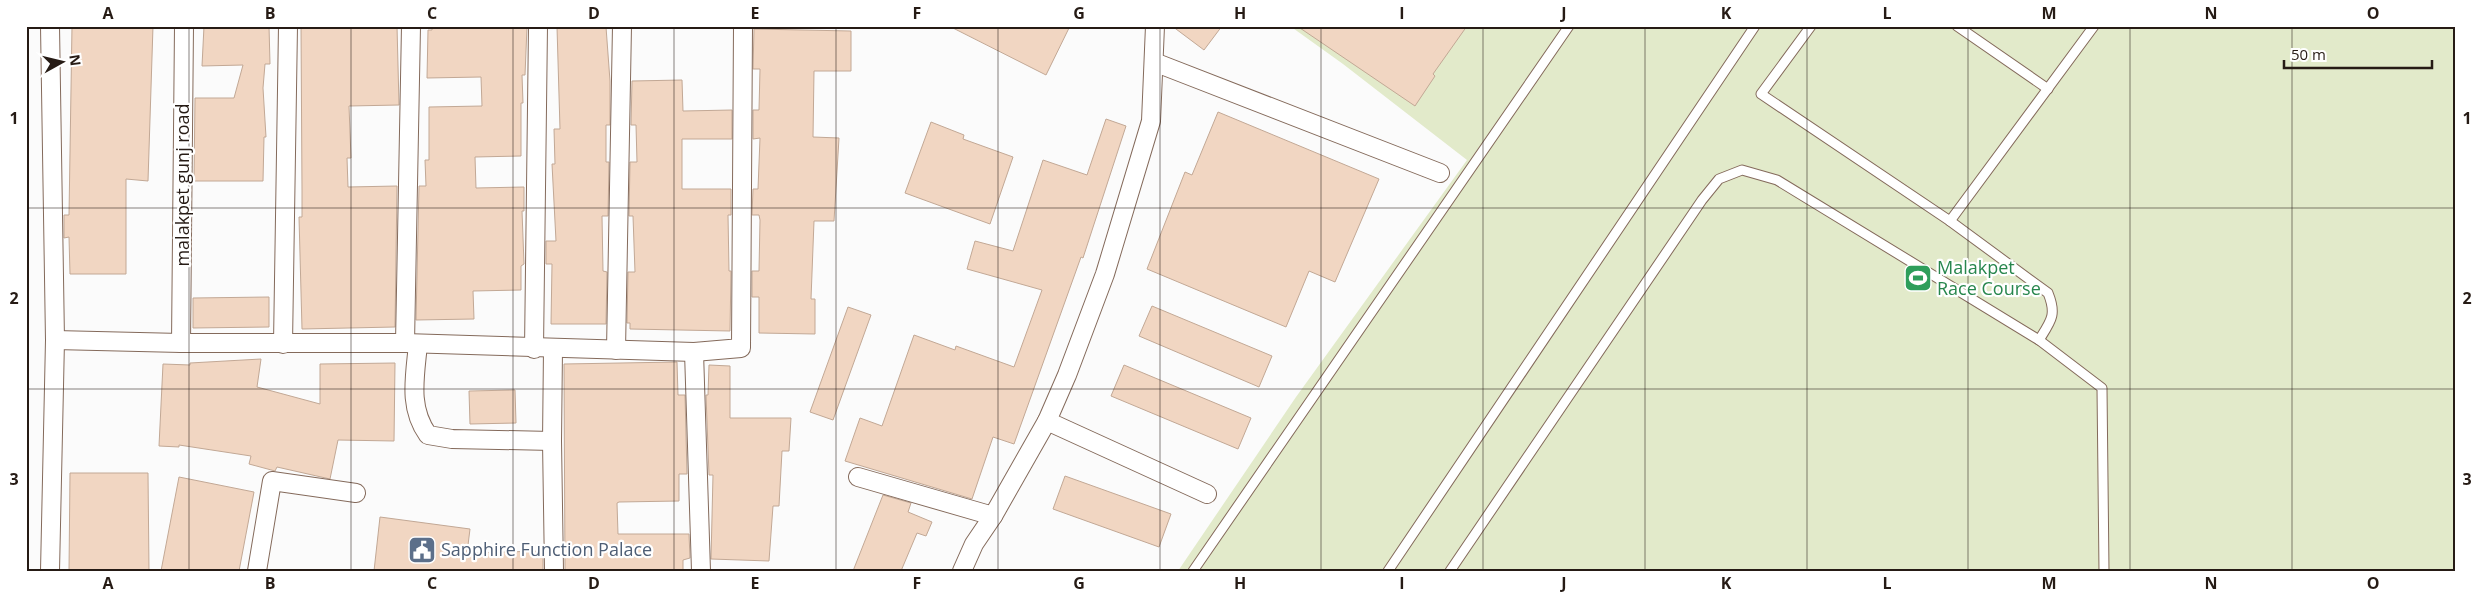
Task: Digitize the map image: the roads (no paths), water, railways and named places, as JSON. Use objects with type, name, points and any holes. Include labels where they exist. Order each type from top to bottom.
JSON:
[{"type":"street","points":[[50,26],[54,340],[50,571]]},
{"type":"street","name":"malakpet gunj road","points":[[181,343],[184,26]]},
{"type":"street","points":[[283,344],[288,26]]},
{"type":"street","points":[[412,26],[411,344],[413,389],[418,421],[428,435],[452,439],[552,440]]},
{"type":"street","points":[[534,349],[538,26]]},
{"type":"street","points":[[616,350],[622,26]]},
{"type":"street","points":[[54,340],[181,343],[411,344],[534,349],[694,352],[741,348],[743,26]]},
{"type":"street","points":[[962,571],[974,544],[993,516],[1047,421],[1068,375],[1105,274],[1152,121],[1155,26]]},
{"type":"street","points":[[1154,62],[1440,173]]},
{"type":"street","points":[[553,349],[554,571]]},
{"type":"street","points":[[694,352],[700,571]]},
{"type":"street","points":[[1047,421],[1207,494]]},
{"type":"street","points":[[858,476],[993,516]]},
{"type":"street","points":[[257,571],[272,481],[356,493]]},
{"type":"lane","points":[[1193,571],[1569,26]]},
{"type":"lane","points":[[1388,571],[1754,26]]},
{"type":"lane","points":[[1811,26],[1761,94],[1950,221],[2048,293],[2054,308],[2049,325],[2038,340]]},
{"type":"lane","points":[[1957,26],[2048,89]]},
{"type":"lane","points":[[1950,221],[2094,26]]},
{"type":"lane","points":[[1450,571],[1702,200],[1719,179],[1742,170],[1777,180],[2038,340],[2102,388],[2104,571]]},
{"type":"place","name":"Malakpet Race Course","points":[[1918,278]]},
{"type":"place","name":"Sapphire Function Palace","points":[[422,550]]}]
